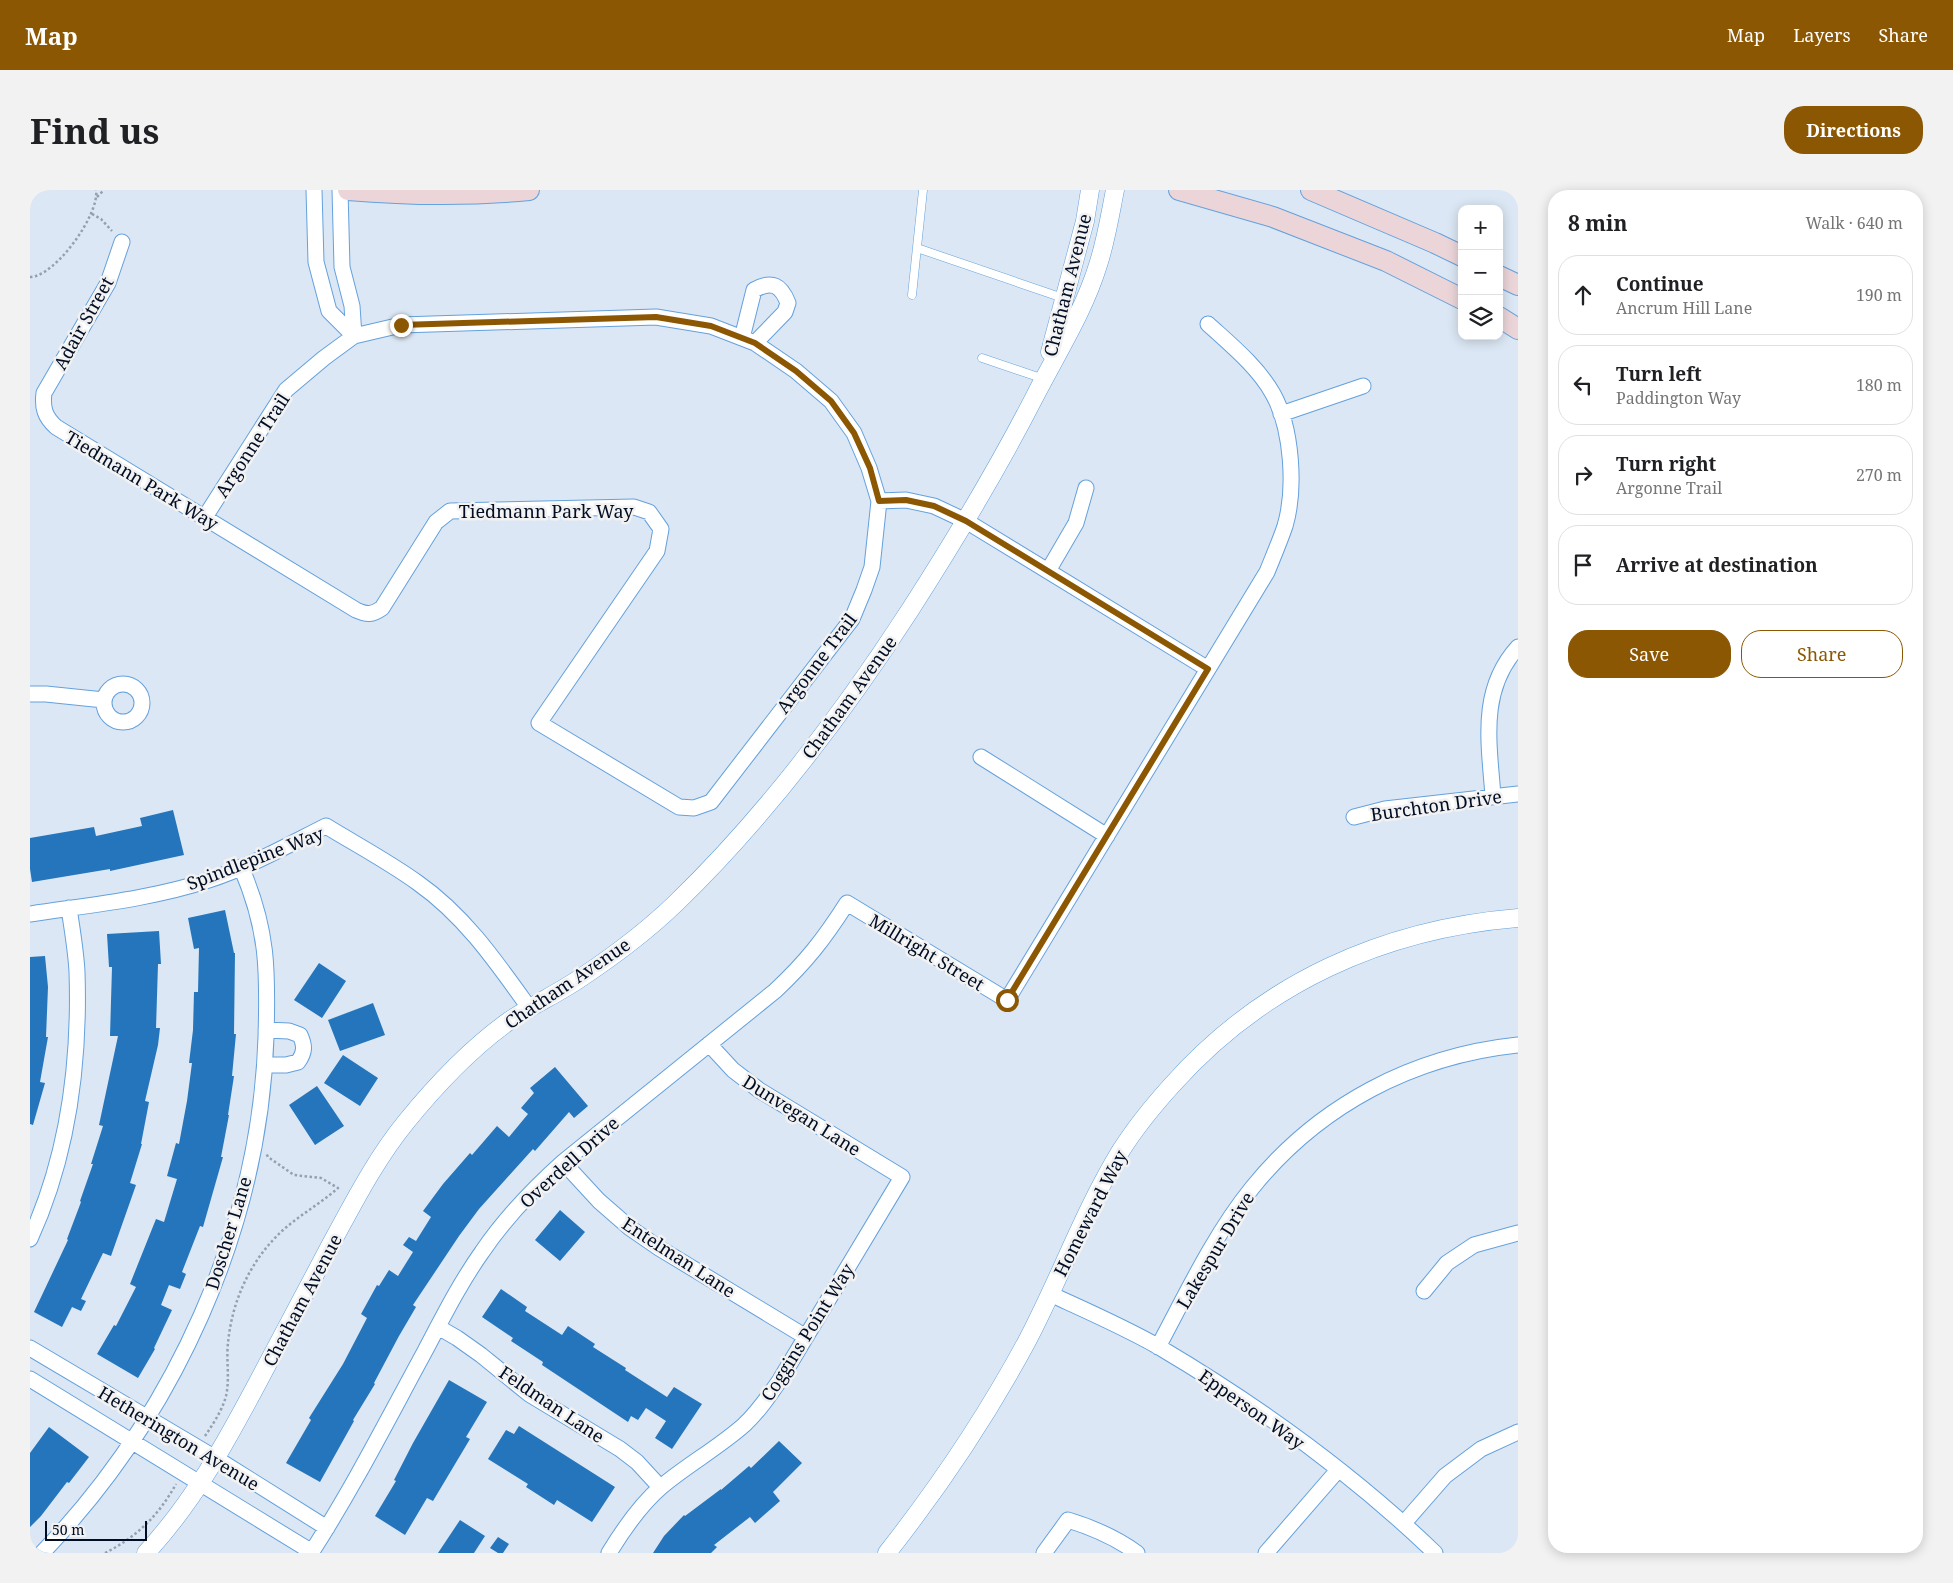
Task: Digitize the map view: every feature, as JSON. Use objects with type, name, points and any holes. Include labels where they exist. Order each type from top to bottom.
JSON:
[{"type":"main road","points":[[348,190],[398,194],[529,190]]},
{"type":"main road","points":[[1178,190],[1273,217],[1386,261],[1458,297]]},
{"type":"main road","points":[[1312,190],[1458,254]]},
{"type":"main road","points":[[1503,278],[1518,285]]},
{"type":"main road","points":[[1503,320],[1518,329]]},
{"type":"street","points":[[314,190],[316,262],[329,311],[354,336]]},
{"type":"street","points":[[340,190],[342,267],[352,306],[354,336]]},
{"type":"street","name":"Chatham Avenue","points":[[1044,379],[1085,221],[1090,190]]},
{"type":"street","name":"Chatham Avenue","points":[[146,1553],[168,1529],[217,1459],[347,1215],[380,1159],[402,1127],[434,1088],[510,1021],[582,978],[674,905],[736,841],[811,752],[873,667],[966,521],[1004,457],[1082,306],[1098,265],[1115,190]]},
{"type":"street","name":"Adair Street","points":[[43,404],[44,394],[108,283],[122,242]]},
{"type":"street","name":"Argonne Trail","points":[[205,518],[286,390],[354,336],[401,325],[656,317],[711,326],[749,340],[796,371],[831,401],[854,433],[870,468],[879,501],[872,568],[852,619],[710,802],[694,808]]},
{"type":"street","points":[[981,757],[1107,836],[1267,572],[1285,525],[1290,494],[1290,457],[1281,414],[1273,394],[1250,364],[1208,324]]},
{"type":"street","points":[[1281,414],[1363,386]]},
{"type":"street","name":"Tiedmann Park Way","points":[[43,404],[44,412],[56,427],[356,610],[366,614],[374,613],[382,608],[436,522],[450,511],[634,507],[649,512],[661,529],[657,551],[539,723],[679,807],[694,808]]},
{"type":"street","points":[[1048,571],[1076,524],[1086,488]]},
{"type":"street","points":[[879,501],[906,500],[934,506],[966,521],[1208,669]]},
{"type":"street","points":[[1493,796],[1488,738],[1493,692],[1502,668],[1518,647]]},
{"type":"street","points":[[30,694],[104,700]]},
{"type":"street","name":"Burchton Drive","points":[[1354,817],[1385,809],[1518,794]]},
{"type":"street","name":"Spindlepine Way","points":[[30,914],[166,891],[209,880],[241,867],[326,826],[418,883],[454,913],[486,947],[530,1009]]},
{"type":"street","name":"Millright Street","points":[[847,903],[1007,1000],[1107,836]]},
{"type":"street","name":"Doscher Lane","points":[[42,1553],[102,1484],[133,1442],[179,1363],[203,1310],[225,1253],[243,1193],[255,1137],[265,1065],[266,957],[261,926],[252,894],[241,867]]},
{"type":"street","name":"Overdell Drive","points":[[311,1552],[327,1528],[438,1326],[482,1252],[512,1213],[563,1162],[775,991],[802,965],[826,937],[847,903]]},
{"type":"street","points":[[30,1239],[53,1180],[69,1114],[76,1058],[77,970],[69,908]]},
{"type":"street","name":"Homeward Way","points":[[887,1553],[930,1497],[982,1419],[1026,1342],[1093,1200],[1121,1151],[1136,1127],[1185,1070],[1249,1013],[1313,974],[1379,946],[1429,932],[1461,924],[1518,918]]},
{"type":"street","points":[[265,1065],[286,1065],[298,1062],[304,1054],[304,1044],[300,1035],[289,1031],[266,1030]]},
{"type":"street","name":"Dunvegan Lane","points":[[709,1044],[732,1070],[759,1090],[902,1177]]},
{"type":"street","name":"Lakespur Drive","points":[[1158,1347],[1232,1216],[1257,1182],[1296,1141],[1329,1116],[1383,1082],[1456,1055],[1487,1048],[1518,1045]]},
{"type":"street","name":"Entelman Lane","points":[[563,1162],[598,1201],[630,1228],[659,1248],[806,1337]]},
{"type":"street","name":"Coggins Point Way","points":[[609,1553],[633,1518],[660,1487],[720,1445],[745,1423],[780,1380],[902,1177]]},
{"type":"street","points":[[1424,1291],[1446,1263],[1474,1245],[1518,1233]]},
{"type":"street","name":"Epperson Way","points":[[1050,1294],[1107,1320],[1158,1347],[1224,1387],[1338,1470],[1404,1523],[1436,1553]]},
{"type":"street","name":"Feldman Lane","points":[[438,1326],[481,1355],[529,1394],[620,1449],[637,1462],[660,1487]]},
{"type":"street","name":"Hetherington Avenue","points":[[30,1348],[217,1459],[327,1528]]},
{"type":"street","name":"Hetherington Avenue","points":[[30,1379],[311,1552]]},
{"type":"street","points":[[1404,1523],[1445,1476],[1481,1450],[1518,1432]]},
{"type":"street","points":[[1266,1553],[1338,1470]]},
{"type":"street","points":[[1044,1553],[1068,1520],[1093,1527],[1138,1553]]},
{"type":"lane","points":[[912,295],[923,190]]},
{"type":"lane","points":[[917,248],[1064,298]]},
{"type":"lane","points":[[982,358],[1044,379]]},
{"type":"path","points":[[31,278],[51,266],[66,252],[92,214],[97,197],[96,190]]},
{"type":"path","points":[[97,197],[104,190]]},
{"type":"path","points":[[92,214],[101,219],[122,242]]},
{"type":"path","points":[[198,1448],[220,1412],[226,1395],[228,1344],[240,1288],[265,1251],[280,1233],[338,1188],[321,1178],[294,1175],[268,1157],[266,1155],[267,1150]]},
{"type":"path","points":[[106,1553],[124,1544],[155,1516],[182,1472]]},
{"type":"building","points":[[173,810],[184,855],[110,871],[110,869],[32,882],[30,838],[94,827],[96,836],[142,826],[140,818]]},
{"type":"building","points":[[225,910],[235,953],[234,1034],[236,1034],[232,1076],[234,1076],[221,1157],[223,1157],[203,1227],[200,1226],[182,1272],[186,1274],[180,1289],[169,1285],[161,1305],[172,1310],[155,1349],[138,1378],[97,1354],[114,1325],[116,1326],[136,1287],[130,1284],[156,1219],[164,1222],[177,1179],[167,1176],[176,1143],[179,1144],[187,1101],[192,1063],[189,1063],[193,1030],[194,992],[198,992],[199,948],[194,949],[188,918]]},
{"type":"building","points":[[159,931],[161,964],[158,964],[156,1028],[160,1028],[145,1101],[149,1102],[142,1144],[130,1183],[136,1185],[111,1256],[103,1253],[81,1299],[86,1301],[81,1311],[72,1307],[62,1327],[34,1312],[68,1240],[93,1164],[91,1164],[103,1126],[99,1125],[118,1036],[110,1036],[112,967],[109,967],[107,934]]},
{"type":"building","points":[[45,956],[48,987],[46,1037],[48,1037],[40,1082],[45,1083],[33,1125],[30,1124],[30,957]]},
{"type":"building","points":[[319,963],[346,981],[322,1018],[294,1000]]},
{"type":"building","points":[[373,1003],[385,1035],[340,1051],[328,1020]]},
{"type":"building","points":[[343,1055],[378,1078],[360,1106],[324,1083]]},
{"type":"building","points":[[555,1067],[588,1106],[574,1118],[569,1112],[535,1151],[533,1149],[479,1209],[459,1236],[413,1305],[416,1307],[320,1482],[286,1463],[311,1420],[309,1418],[343,1364],[367,1318],[361,1314],[377,1285],[379,1286],[389,1270],[398,1276],[413,1252],[403,1245],[409,1237],[416,1241],[431,1217],[423,1211],[443,1184],[497,1126],[509,1137],[528,1114],[521,1108],[534,1093],[530,1088]]},
{"type":"building","points":[[317,1086],[344,1126],[315,1145],[289,1105]]},
{"type":"building","points":[[560,1210],[585,1232],[560,1261],[535,1240]]},
{"type":"building","points":[[501,1289],[527,1307],[525,1311],[562,1335],[568,1326],[595,1344],[593,1347],[626,1368],[625,1370],[667,1397],[674,1387],[702,1404],[672,1449],[655,1438],[666,1421],[646,1408],[638,1420],[631,1416],[628,1422],[542,1365],[543,1362],[511,1341],[513,1338],[482,1317]]},
{"type":"building","points":[[449,1380],[487,1402],[466,1437],[470,1439],[433,1501],[427,1498],[405,1535],[375,1516],[396,1481],[394,1480],[413,1443]]},
{"type":"building","points":[[519,1426],[615,1487],[592,1522],[557,1500],[554,1505],[526,1487],[528,1484],[488,1459],[506,1430],[514,1434]]},
{"type":"building","points":[[49,1427],[89,1457],[30,1527],[30,1453]]},
{"type":"building","points":[[779,1441],[802,1463],[773,1492],[780,1501],[755,1523],[750,1517],[714,1545],[717,1547],[711,1553],[653,1553],[664,1536],[684,1515],[721,1490],[749,1466],[751,1468]]},
{"type":"building","points":[[460,1520],[485,1536],[474,1553],[438,1553]]},
{"type":"building","points":[[498,1537],[509,1544],[503,1553],[498,1553],[490,1548]]},
{"type":"route","points":[[401,325],[656,317],[711,326],[755,343],[796,371],[831,401],[854,433],[870,468],[879,501],[906,500],[934,506],[966,521],[1208,669],[1007,1000]]}]
